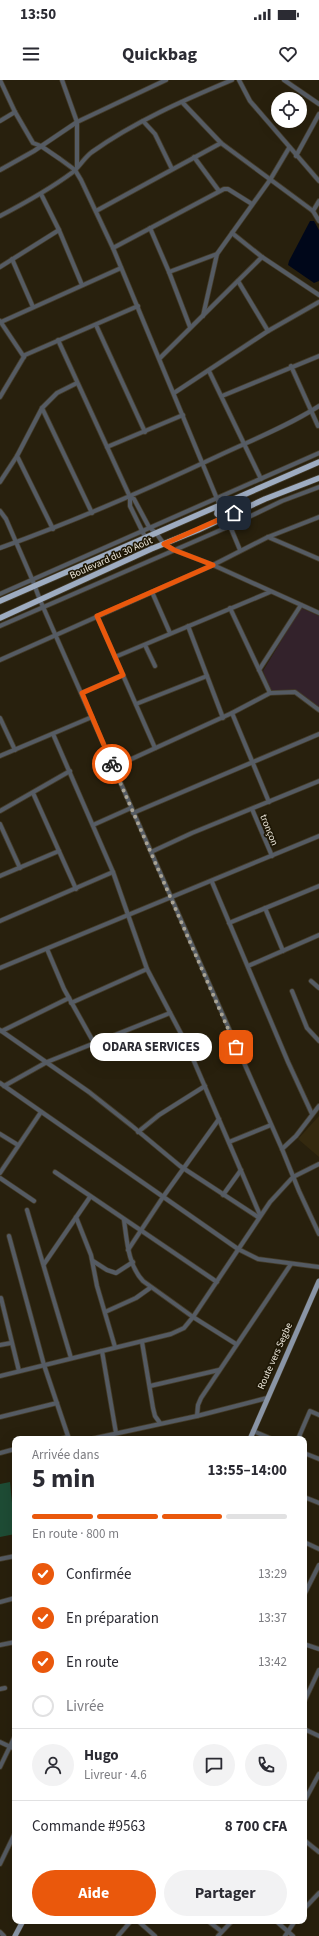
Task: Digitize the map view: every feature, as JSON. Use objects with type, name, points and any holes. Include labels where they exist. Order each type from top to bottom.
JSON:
[{"type":"highway","name":"Boulevard du 30 Août","points":[[0,601],[319,462]]},
{"type":"highway","name":"Boulevard du 30 Août","points":[[0,618],[151,549],[225,518],[265,499],[319,478]]},
{"type":"highway","points":[[220,506],[228,511],[225,518],[216,514],[220,506]]},
{"type":"main road","name":"Route vers Segbe","points":[[251,1436],[319,1281]]},
{"type":"main road","points":[[15,1936],[21,1924]]},
{"type":"street","points":[[0,80],[2,88],[33,143],[41,146],[76,169]]},
{"type":"street","points":[[62,80],[77,122],[76,169],[138,306],[220,506]]},
{"type":"street","points":[[0,170],[41,146],[77,122],[166,80]]},
{"type":"street","points":[[0,216],[41,194],[76,169],[91,152],[143,121],[232,80]]},
{"type":"street","points":[[239,80],[250,101],[319,181]]},
{"type":"street","points":[[284,80],[319,104]]},
{"type":"street","points":[[182,102],[221,143],[313,211],[319,221]]},
{"type":"street","points":[[0,121],[15,112]]},
{"type":"street","points":[[296,156],[319,114]]},
{"type":"street","points":[[143,121],[155,134],[172,169]]},
{"type":"street","points":[[96,211],[221,143]]},
{"type":"street","points":[[203,316],[217,254],[270,180],[289,148]]},
{"type":"street","points":[[194,157],[219,191]]},
{"type":"street","points":[[113,248],[219,191],[226,189],[252,204]]},
{"type":"street","points":[[41,194],[59,230],[82,285]]},
{"type":"street","points":[[313,211],[319,201]]},
{"type":"street","points":[[150,228],[190,327]]},
{"type":"street","points":[[0,267],[59,230]]},
{"type":"street","points":[[232,233],[262,257],[319,295]]},
{"type":"street","points":[[169,272],[217,254]]},
{"type":"street","points":[[160,358],[262,257]]},
{"type":"street","points":[[12,259],[34,307]]},
{"type":"street","points":[[24,357],[0,321],[121,268]]},
{"type":"street","points":[[238,281],[268,331]]},
{"type":"street","points":[[174,393],[268,331],[319,302]]},
{"type":"street","points":[[0,396],[24,357],[58,340],[138,306]]},
{"type":"street","points":[[96,325],[145,432]]},
{"type":"street","points":[[58,340],[130,497],[130,506],[151,549]]},
{"type":"street","points":[[222,396],[291,366],[319,356]]},
{"type":"street","points":[[291,366],[318,426]]},
{"type":"street","points":[[209,371],[222,396],[243,444],[261,478]]},
{"type":"street","points":[[0,482],[17,456],[42,408],[57,393],[77,383]]},
{"type":"street","points":[[0,548],[53,529],[130,497],[243,444],[319,406]]},
{"type":"street","points":[[42,408],[92,513]]},
{"type":"street","points":[[107,447],[183,415]]},
{"type":"street","points":[[0,594],[319,453]]},
{"type":"street","points":[[17,456],[53,529]]},
{"type":"street","points":[[0,626],[230,526],[282,501],[319,487]]},
{"type":"street","points":[[130,497],[134,499],[149,527],[156,533],[164,544],[174,550],[213,565],[319,613]]},
{"type":"street","points":[[0,511],[6,519],[150,852],[319,1234]]},
{"type":"street","points":[[0,660],[213,565],[268,537],[319,517]]},
{"type":"street","points":[[230,526],[240,550]]},
{"type":"street","points":[[268,537],[319,559]]},
{"type":"street","points":[[152,592],[170,633]]},
{"type":"street","points":[[115,657],[270,592]]},
{"type":"street","points":[[259,670],[300,605]]},
{"type":"street","points":[[230,608],[270,693]]},
{"type":"street","points":[[97,616],[155,748]]},
{"type":"street","points":[[188,626],[223,718]]},
{"type":"street","points":[[145,645],[155,666]]},
{"type":"street","points":[[82,693],[123,675]]},
{"type":"street","points":[[136,704],[207,676]]},
{"type":"street","points":[[114,767],[223,718],[270,693],[295,692],[319,710]]},
{"type":"street","points":[[232,713],[269,802]]},
{"type":"street","points":[[0,756],[92,717]]},
{"type":"street","points":[[0,718],[15,750]]},
{"type":"street","points":[[52,734],[70,771],[113,872],[147,970],[170,1013],[205,1086],[259,1216]]},
{"type":"street","points":[[93,825],[253,762],[319,734]]},
{"type":"street","points":[[0,811],[70,771]]},
{"type":"street","points":[[150,852],[192,833],[319,781]]},
{"type":"street","points":[[33,793],[76,889]]},
{"type":"street","name":"tronçon","points":[[252,809],[272,856]]},
{"type":"street","points":[[0,824],[20,868]]},
{"type":"street","points":[[0,968],[171,899],[319,836]]},
{"type":"street","points":[[0,876],[59,851]]},
{"type":"street","points":[[0,921],[113,872]]},
{"type":"street","points":[[212,882],[312,1114]]},
{"type":"street","points":[[229,923],[319,886]]},
{"type":"street","points":[[265,908],[283,951]]},
{"type":"street","points":[[248,966],[319,935]]},
{"type":"street","points":[[47,949],[70,1000],[94,1043]]},
{"type":"street","points":[[1,1031],[70,1000],[147,970]]},
{"type":"street","points":[[311,981],[319,988]]},
{"type":"street","points":[[292,991],[308,1028],[319,1041]]},
{"type":"street","points":[[170,1013],[47,1062],[2,1084],[238,1249],[258,1259],[319,1267]]},
{"type":"street","points":[[1,1031],[47,1062],[184,1168],[223,1195],[259,1216]]},
{"type":"street","points":[[138,1132],[158,1115],[205,1086]]},
{"type":"street","points":[[282,1149],[296,1136],[318,1108]]},
{"type":"street","points":[[0,1173],[41,1112]]},
{"type":"street","points":[[128,1251],[163,1197],[219,1119]]},
{"type":"street","points":[[229,1142],[271,1125]]},
{"type":"street","points":[[0,1134],[18,1146]]},
{"type":"street","points":[[0,1376],[115,1347],[142,1342],[179,1331],[192,1317],[259,1216],[293,1177],[319,1164]]},
{"type":"street","points":[[223,1195],[241,1170]]},
{"type":"street","points":[[55,1172],[216,1282]]},
{"type":"street","points":[[0,1178],[34,1201]]},
{"type":"street","points":[[44,1264],[90,1197]]},
{"type":"street","points":[[28,1210],[71,1358]]},
{"type":"street","points":[[76,1217],[93,1261],[97,1286],[115,1347]]},
{"type":"street","points":[[124,1220],[128,1251],[137,1275],[150,1288],[192,1317],[236,1344]]},
{"type":"street","points":[[9,1236],[44,1365],[67,1436]]},
{"type":"street","points":[[93,1261],[107,1270],[116,1273],[133,1262]]},
{"type":"street","points":[[197,1416],[198,1405],[201,1398],[291,1264]]},
{"type":"street","points":[[105,1312],[136,1298],[150,1288]]},
{"type":"street","points":[[1,1298],[19,1371]]},
{"type":"street","points":[[142,1342],[155,1416],[160,1423]]},
{"type":"street","points":[[0,1345],[11,1343]]},
{"type":"street","points":[[102,1351],[116,1432]]},
{"type":"street","points":[[150,1386],[219,1370]]},
{"type":"street","points":[[102,1436],[197,1416],[267,1398]]},
{"type":"street","points":[[0,1417],[57,1403]]},
{"type":"street","points":[[299,1436],[310,1411],[319,1415]]},
{"type":"street","points":[[253,1431],[265,1436]]},
{"type":"street","points":[[0,1453],[12,1450]]},
{"type":"street","points":[[307,1454],[319,1459]]},
{"type":"street","points":[[307,1498],[319,1503]]},
{"type":"street","points":[[307,1543],[319,1549]]},
{"type":"street","points":[[0,1559],[12,1557]]},
{"type":"street","points":[[307,1586],[319,1565]]},
{"type":"street","points":[[0,1602],[12,1599]]},
{"type":"street","points":[[0,1645],[12,1643]]},
{"type":"street","points":[[307,1645],[319,1649]]},
{"type":"street","points":[[307,1696],[319,1670]]},
{"type":"street","points":[[0,1689],[5,1688]]},
{"type":"street","points":[[307,1730],[319,1736]]},
{"type":"street","points":[[0,1742],[10,1746]]},
{"type":"street","points":[[0,1767],[12,1742]]},
{"type":"street","points":[[307,1796],[319,1774]]},
{"type":"street","points":[[0,1864],[12,1839]]},
{"type":"street","points":[[307,1842],[319,1852]]},
{"type":"street","points":[[307,1906],[319,1893]]},
{"type":"street","points":[[118,1936],[128,1924]]},
{"type":"street","points":[[141,1924],[155,1936]]},
{"type":"street","points":[[212,1924],[221,1932]]},
{"type":"street","points":[[218,1936],[229,1924]]},
{"type":"street","points":[[279,1924],[293,1936]]},
{"type":"street","points":[[285,1936],[294,1924]]},
{"type":"street","points":[[0,1932],[4,1936]]},
{"type":"shaded area","points":[[301,608],[319,616],[319,708],[296,691],[271,691],[263,671]]},
{"type":"shaded area","points":[[319,1116],[319,1157],[298,1139]]},
{"type":"green space","points":[[10,1482],[12,1503],[12,1535],[0,1537],[0,1484]]},
{"type":"water","points":[[310,221],[314,221],[319,230],[319,281],[314,283],[288,265]]},
{"type":"way so far","points":[[112,764],[236,1047]]},
{"type":"place","name":"ODARA SERVICES","points":[[236,1047]]},
{"type":"route","points":[[112,764],[82,693],[123,675],[97,616],[213,565],[174,550],[164,544],[234,513]]}]
